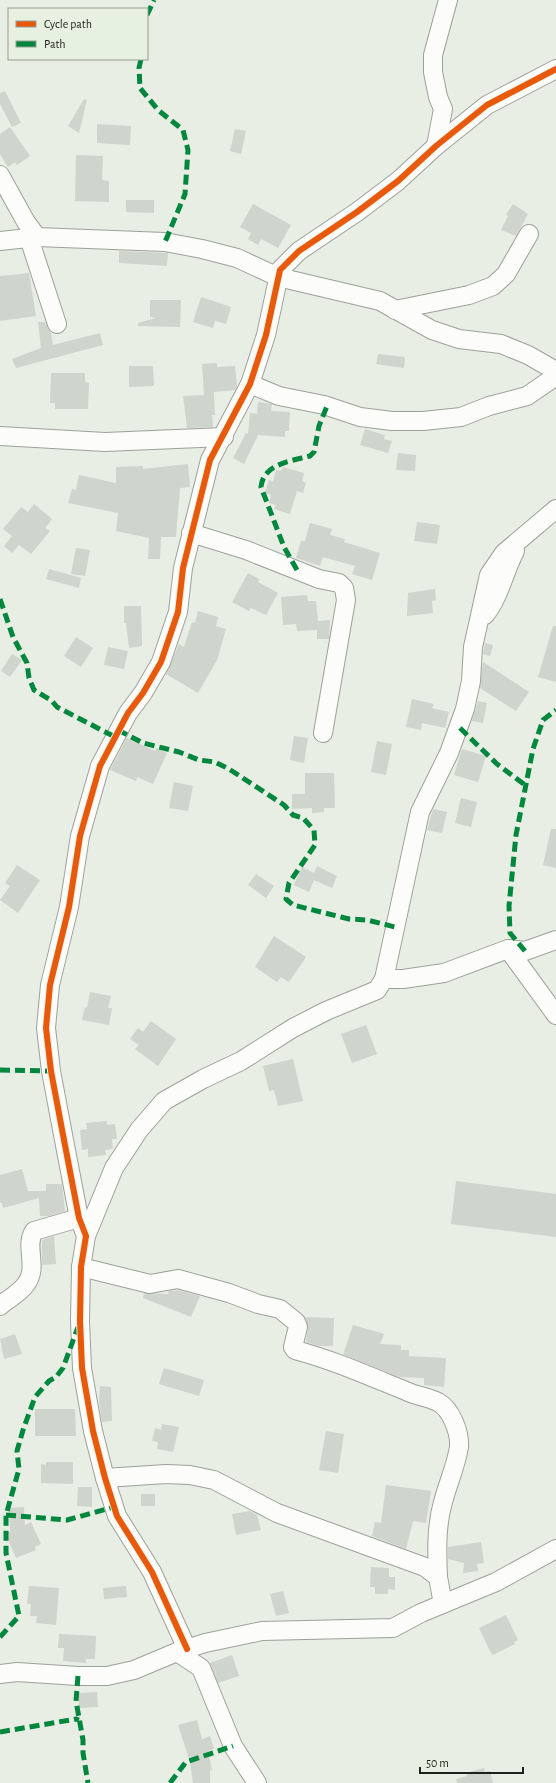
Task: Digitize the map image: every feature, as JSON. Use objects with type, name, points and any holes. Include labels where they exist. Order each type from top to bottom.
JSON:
[{"type":"street","points":[[436,146],[443,109],[438,97],[433,72],[433,55],[448,0]]},
{"type":"street","points":[[86,1236],[79,1218],[51,1071],[46,1028],[50,985],[69,907],[80,836],[100,766],[128,713],[143,693],[161,662],[178,612],[183,568],[210,460],[224,437],[250,384],[266,335],[275,300],[278,277],[284,265],[299,251],[357,212],[386,190],[436,146],[487,105],[556,69]]},
{"type":"street","points":[[0,175],[26,222],[33,238],[57,324]]},
{"type":"street","points":[[395,310],[469,295],[493,286],[506,274],[529,234]]},
{"type":"street","points":[[0,241],[33,238],[165,242],[237,258],[278,277],[380,301],[432,330],[459,339],[501,344],[528,355],[556,371]]},
{"type":"street","points":[[250,384],[279,396],[324,405],[360,417],[392,421],[423,421],[461,417],[489,406],[527,396],[556,376]]},
{"type":"street","points":[[0,436],[105,442],[224,437]]},
{"type":"street","points":[[258,1783],[233,1746],[201,1668],[187,1649],[152,1572],[117,1516],[105,1478],[93,1431],[82,1368],[80,1321],[81,1266],[86,1236],[114,1168],[139,1130],[164,1101],[203,1079],[241,1061],[293,1028],[326,1011],[377,990],[384,979],[420,812],[449,753],[465,709],[471,681],[473,646],[489,575],[504,553],[556,509]]},
{"type":"street","points":[[191,533],[246,550],[319,579],[339,582],[344,588],[346,600],[323,732]]},
{"type":"street","points":[[384,979],[403,979],[444,973],[508,949],[525,951],[556,940]]},
{"type":"street","points":[[508,949],[556,1015]]},
{"type":"street","points":[[0,1306],[26,1284],[33,1270],[30,1238],[34,1231],[79,1218]]},
{"type":"street","points":[[81,1266],[150,1284],[178,1279],[229,1293],[258,1304],[280,1309],[296,1322],[298,1327],[293,1347],[295,1350],[340,1364],[410,1393],[438,1402],[448,1411],[456,1429],[459,1445],[452,1474],[442,1502],[439,1524],[438,1577],[443,1604]]},
{"type":"street","points":[[105,1478],[166,1474],[190,1475],[214,1480],[277,1512],[425,1567],[438,1577]]},
{"type":"street","points":[[0,1674],[17,1672],[78,1676],[107,1676],[134,1670],[187,1649],[262,1631],[393,1628],[421,1613],[496,1582],[556,1549]]},
{"type":"building","points":[[5,91],[21,123],[12,127],[0,104],[0,93]]},
{"type":"building","points":[[84,99],[87,100],[79,133],[68,126]]},
{"type":"building","points":[[97,124],[131,126],[130,145],[97,143]]},
{"type":"building","points":[[10,127],[30,156],[17,165],[15,162],[8,167],[0,154],[0,134]]},
{"type":"building","points":[[235,129],[246,131],[241,154],[230,151]]},
{"type":"building","points":[[76,155],[103,156],[102,180],[109,181],[109,202],[75,201]]},
{"type":"building","points":[[126,200],[154,200],[154,213],[126,212]]},
{"type":"building","points":[[253,204],[291,225],[278,248],[261,239],[258,245],[248,239],[251,233],[240,227]]},
{"type":"building","points":[[513,204],[528,214],[516,236],[501,230],[508,216],[506,215]]},
{"type":"building","points":[[119,251],[168,253],[167,266],[119,263]]},
{"type":"building","points":[[29,273],[36,316],[0,321],[0,276]]},
{"type":"building","points":[[201,297],[231,307],[226,324],[215,321],[213,328],[193,322]]},
{"type":"building","points":[[150,300],[181,300],[180,327],[138,326],[138,323],[156,318],[150,317]]},
{"type":"building","points":[[38,322],[45,322],[51,333],[53,345],[100,333],[103,345],[16,368],[12,359],[41,348]]},
{"type":"building","points":[[378,354],[405,357],[404,368],[376,364]]},
{"type":"building","points":[[217,363],[217,367],[235,366],[237,386],[235,390],[214,392],[215,415],[212,415],[213,427],[187,428],[183,396],[204,395],[202,364]]},
{"type":"building","points":[[129,366],[153,366],[154,386],[129,387]]},
{"type":"building","points":[[51,373],[85,373],[85,382],[89,383],[88,409],[55,409],[55,403],[50,403]]},
{"type":"building","points":[[258,402],[272,404],[271,411],[290,412],[289,431],[285,431],[285,437],[258,435],[244,464],[233,458],[246,433],[248,434],[250,413],[257,414]]},
{"type":"building","points":[[365,429],[385,435],[384,439],[392,441],[388,453],[360,445]]},
{"type":"building","points":[[398,453],[416,455],[415,471],[396,470]]},
{"type":"building","points":[[188,464],[190,487],[180,488],[176,537],[161,537],[160,559],[148,559],[149,538],[116,531],[118,513],[68,503],[72,489],[76,490],[79,475],[116,483],[116,467],[143,466],[143,469]]},
{"type":"building","points":[[283,467],[304,473],[302,481],[306,483],[303,493],[297,491],[290,514],[274,509],[276,505],[269,503],[271,495],[265,493],[269,480],[273,482],[276,470],[281,471]]},
{"type":"building","points":[[34,504],[52,519],[45,528],[50,531],[31,554],[19,545],[12,553],[4,546],[12,536],[3,529],[21,507],[28,512]]},
{"type":"building","points":[[417,522],[440,525],[437,544],[414,541]]},
{"type":"building","points":[[310,523],[332,529],[330,535],[345,539],[344,542],[380,553],[372,580],[352,574],[355,566],[323,557],[320,566],[296,558],[301,541],[305,541]]},
{"type":"building","points":[[76,548],[90,550],[85,576],[71,574]]},
{"type":"building","points":[[49,569],[81,578],[79,588],[46,579]]},
{"type":"building","points":[[248,573],[259,579],[258,582],[278,593],[266,615],[251,608],[249,611],[232,602]]},
{"type":"building","points":[[435,589],[436,600],[432,601],[433,613],[407,616],[408,593]]},
{"type":"building","points":[[307,595],[308,601],[316,601],[318,621],[330,620],[329,639],[317,639],[317,630],[297,631],[296,624],[283,625],[281,597]]},
{"type":"building","points":[[124,606],[141,606],[142,646],[129,648],[126,623],[124,623]]},
{"type":"building","points":[[198,611],[218,617],[216,626],[226,629],[217,660],[198,693],[166,674],[179,644],[184,647],[192,622],[195,623]]},
{"type":"building","points":[[553,626],[556,626],[556,682],[538,677]]},
{"type":"building","points":[[76,637],[93,648],[81,667],[64,656]]},
{"type":"building","points":[[485,643],[493,645],[490,656],[483,654]]},
{"type":"building","points":[[108,647],[128,651],[124,669],[104,665]]},
{"type":"building","points":[[12,654],[22,660],[10,677],[1,671]]},
{"type":"building","points":[[483,662],[529,692],[516,711],[480,688]]},
{"type":"building","points":[[412,699],[434,704],[432,708],[449,712],[445,728],[422,723],[421,730],[406,727]]},
{"type":"building","points":[[478,701],[487,703],[483,723],[472,721]]},
{"type":"building","points":[[294,736],[308,738],[304,763],[290,760]]},
{"type":"building","points":[[127,738],[155,751],[156,748],[167,753],[153,784],[137,777],[136,781],[110,770]]},
{"type":"building","points":[[377,741],[392,744],[386,775],[371,772]]},
{"type":"building","points":[[462,749],[486,756],[478,782],[454,775]]},
{"type":"building","points":[[305,773],[334,773],[335,808],[324,808],[324,812],[312,813],[312,808],[292,809],[292,794],[305,794]]},
{"type":"building","points":[[174,782],[193,786],[188,811],[169,808]]},
{"type":"building","points":[[461,798],[477,802],[471,827],[455,823]]},
{"type":"building","points":[[433,809],[447,812],[442,833],[427,830]]},
{"type":"building","points":[[551,829],[556,829],[556,868],[543,865]]},
{"type":"building","points":[[17,865],[40,880],[18,913],[0,900],[10,886],[5,883]]},
{"type":"building","points":[[317,866],[337,876],[332,888],[314,880],[309,892],[294,885],[302,867],[314,873]]},
{"type":"building","points":[[256,874],[274,886],[266,898],[248,885]]},
{"type":"building","points":[[274,936],[306,957],[289,982],[281,977],[277,982],[255,967]]},
{"type":"building","points":[[90,992],[111,996],[108,1008],[112,1008],[109,1025],[82,1020],[85,1007],[87,1008]]},
{"type":"building","points":[[151,1021],[176,1039],[158,1066],[135,1049],[139,1045],[130,1039],[138,1028],[143,1032]]},
{"type":"building","points":[[366,1025],[377,1054],[352,1063],[341,1034]]},
{"type":"building","points":[[293,1059],[303,1101],[278,1106],[274,1090],[269,1091],[263,1066]]},
{"type":"building","points":[[107,1121],[107,1125],[115,1124],[117,1139],[112,1139],[113,1149],[105,1150],[106,1155],[88,1157],[88,1149],[82,1150],[80,1130],[87,1129],[86,1123]]},
{"type":"building","points":[[22,1169],[28,1191],[46,1191],[46,1184],[62,1184],[65,1211],[49,1216],[40,1216],[39,1198],[3,1208],[2,1203],[0,1203],[0,1175]]},
{"type":"building","points":[[456,1181],[556,1194],[556,1237],[451,1224]]},
{"type":"building","points":[[54,1236],[56,1264],[42,1265],[42,1240]]},
{"type":"building","points":[[178,1290],[200,1296],[191,1317],[143,1298],[144,1293],[168,1294],[169,1291]]},
{"type":"building","points":[[305,1317],[334,1318],[333,1346],[319,1346],[306,1342],[308,1329]]},
{"type":"building","points":[[353,1325],[384,1334],[380,1344],[401,1345],[401,1350],[409,1350],[409,1356],[446,1358],[444,1387],[424,1385],[424,1378],[399,1377],[343,1355]]},
{"type":"building","points":[[15,1334],[22,1354],[4,1359],[0,1339]]},
{"type":"building","points":[[164,1368],[204,1380],[199,1396],[159,1384]]},
{"type":"building","points":[[100,1386],[111,1387],[112,1421],[102,1422],[99,1402]]},
{"type":"building","points":[[35,1409],[75,1409],[76,1436],[35,1436]]},
{"type":"building","points":[[162,1424],[179,1427],[173,1452],[157,1449],[158,1442],[152,1441],[155,1428],[161,1430]]},
{"type":"building","points":[[326,1431],[344,1434],[338,1473],[319,1470]]},
{"type":"building","points":[[46,1462],[73,1462],[73,1484],[41,1483],[41,1464],[46,1465]]},
{"type":"building","points":[[386,1485],[431,1491],[426,1523],[413,1521],[406,1549],[372,1536],[375,1522],[381,1523]]},
{"type":"building","points":[[78,1487],[92,1487],[92,1507],[77,1506]]},
{"type":"building","points":[[141,1494],[155,1494],[155,1506],[141,1506]]},
{"type":"building","points":[[24,1507],[25,1525],[31,1522],[41,1544],[35,1547],[36,1550],[16,1558],[5,1533],[10,1531],[9,1508]]},
{"type":"building","points":[[250,1511],[257,1515],[261,1530],[236,1535],[232,1514]]},
{"type":"building","points":[[481,1542],[484,1563],[477,1564],[478,1571],[463,1573],[464,1563],[448,1559],[448,1547]]},
{"type":"building","points":[[371,1567],[389,1568],[389,1577],[395,1577],[395,1590],[388,1589],[388,1594],[375,1594],[375,1587],[370,1587]]},
{"type":"building","points":[[29,1586],[59,1588],[56,1625],[36,1623],[37,1616],[30,1616],[31,1604],[27,1604]]},
{"type":"building","points":[[126,1586],[127,1597],[104,1599],[103,1588]]},
{"type":"building","points":[[283,1591],[289,1613],[276,1616],[270,1594]]},
{"type":"building","points":[[506,1615],[518,1640],[514,1642],[515,1644],[492,1655],[479,1628]]},
{"type":"building","points":[[59,1634],[96,1636],[95,1659],[86,1659],[86,1663],[63,1661],[64,1648],[58,1648]]},
{"type":"building","points":[[232,1655],[239,1676],[218,1683],[210,1663]]},
{"type":"building","points":[[97,1692],[98,1707],[79,1708],[78,1693]]},
{"type":"building","points":[[197,1720],[202,1739],[210,1736],[214,1749],[208,1751],[212,1770],[210,1771],[210,1783],[193,1783],[190,1762],[178,1725]]},
{"type":"building","points":[[484,1768],[485,1772],[490,1771],[493,1783],[457,1783],[456,1779],[467,1776],[466,1773]]},
{"type":"marked path","points":[[148,13],[154,0]]},
{"type":"marked path","points":[[141,60],[139,68],[140,88],[158,110],[183,130],[188,150],[185,194],[165,242]]},
{"type":"marked path","points":[[297,570],[284,547],[261,487],[263,479],[272,468],[287,462],[310,456],[314,452],[319,426],[327,406]]},
{"type":"marked path","points":[[0,599],[13,637],[27,663],[29,678],[34,690],[52,701],[57,707],[115,737]]},
{"type":"marked path","points":[[525,951],[510,933],[509,906],[516,835],[533,749],[543,720],[556,710]]},
{"type":"marked path","points":[[460,728],[497,764],[525,785]]},
{"type":"marked path","points":[[118,730],[143,743],[179,752],[199,760],[215,762],[229,769],[284,805],[293,815],[303,818],[314,830],[315,845],[289,883],[286,899],[293,905],[349,919],[367,920],[395,927]]},
{"type":"marked path","points":[[0,1070],[51,1071]]},
{"type":"marked path","points":[[0,1637],[19,1616],[6,1553],[6,1515],[19,1469],[17,1451],[35,1397],[49,1381],[56,1377],[63,1368],[78,1327]]},
{"type":"marked path","points":[[6,1515],[67,1520],[114,1507]]},
{"type":"marked path","points":[[78,1676],[76,1701],[83,1740],[83,1753],[88,1783]]},
{"type":"marked path","points":[[0,1732],[76,1719],[79,1720]]},
{"type":"marked path","points":[[170,1783],[186,1762],[233,1746]]},
{"type":"cycle path","points":[[187,1649],[152,1572],[117,1516],[105,1478],[93,1431],[82,1368],[80,1321],[81,1267],[86,1236],[79,1218],[51,1071],[46,1028],[50,985],[69,907],[80,836],[100,766],[128,713],[143,693],[161,662],[178,612],[183,568],[210,460],[250,384],[266,335],[280,270],[299,251],[357,212],[398,181],[436,146],[487,105],[556,69]]}]
